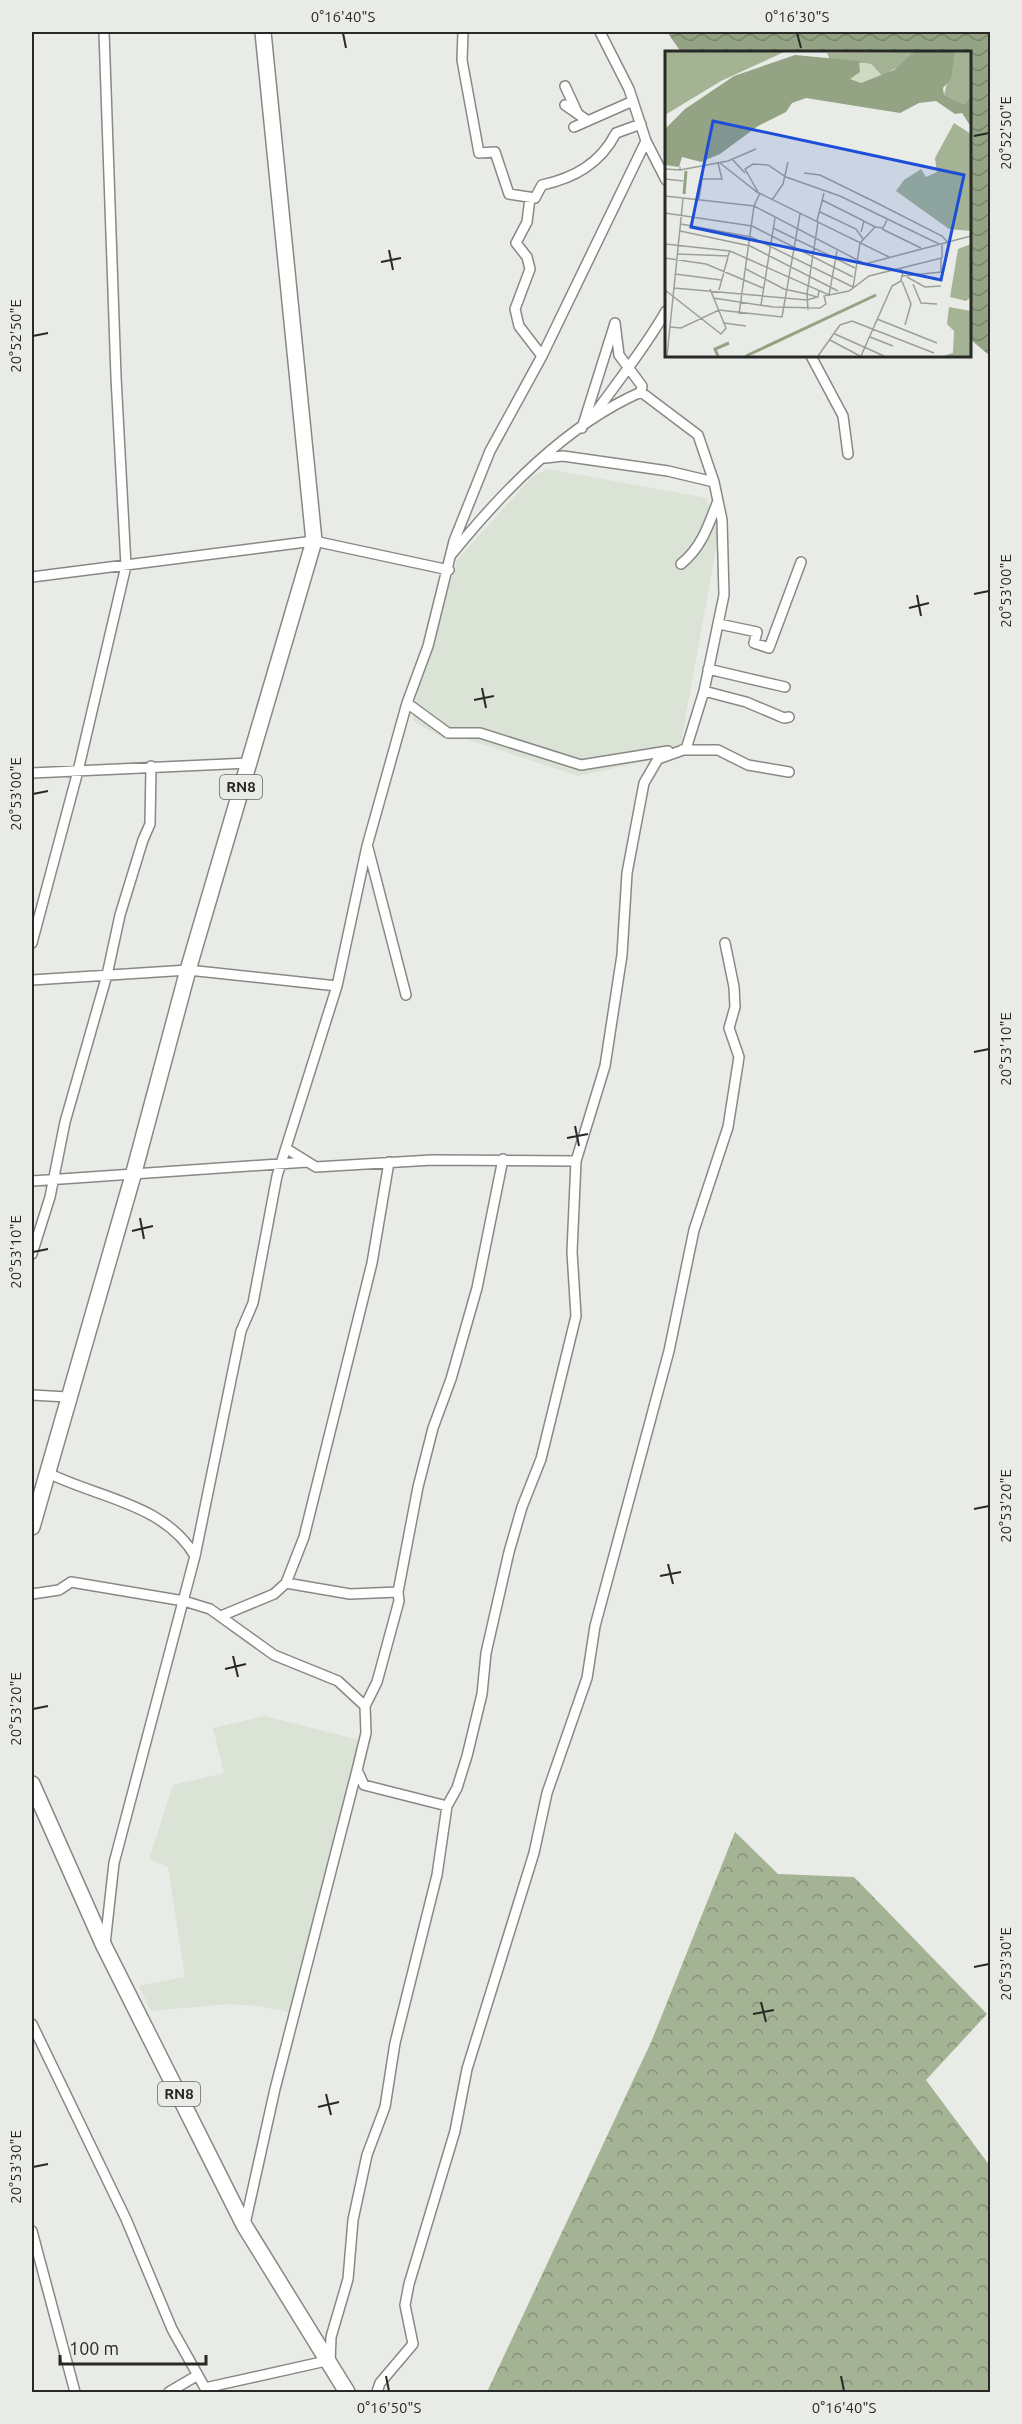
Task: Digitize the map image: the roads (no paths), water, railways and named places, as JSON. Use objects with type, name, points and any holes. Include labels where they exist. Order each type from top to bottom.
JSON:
[{"type":"main road","name":"RN8","points":[[32,1527],[67,1397],[134,1172],[188,970],[314,541],[263,32]]},
{"type":"main road","name":"RN8","points":[[32,1784],[104,1946],[244,2225],[346,2392]]},
{"type":"street","points":[[32,943],[78,771],[126,566],[116,377],[104,32]]},
{"type":"street","points":[[463,32],[462,60],[479,153],[495,152],[509,194],[535,198],[542,185],[563,180],[594,163],[616,133],[641,123]]},
{"type":"street","points":[[600,32],[633,101],[646,141],[665,178]]},
{"type":"street","points":[[565,86],[577,112]]},
{"type":"street","points":[[574,127],[633,101]]},
{"type":"street","points":[[565,105],[588,121]]},
{"type":"street","points":[[104,1946],[114,1863],[195,1556],[241,1331],[253,1303],[281,1165],[337,986],[367,846],[407,703],[428,646],[454,541],[490,451],[542,356],[646,141]]},
{"type":"street","points":[[530,198],[527,222],[516,243],[527,257],[530,269],[515,309],[519,326],[542,356]]},
{"type":"street","points":[[585,425],[627,367],[647,344],[665,313]]},
{"type":"street","points":[[451,555],[487,511],[544,458],[613,404],[640,392],[642,386],[619,355],[615,323],[603,356],[585,425]]},
{"type":"street","points":[[813,357],[843,416],[848,454]]},
{"type":"street","points":[[640,392],[698,435],[714,482],[722,520],[724,577],[719,624],[704,691],[686,749]]},
{"type":"street","points":[[544,458],[563,456],[668,471],[714,482]]},
{"type":"street","points":[[681,564],[692,556],[702,541],[718,501]]},
{"type":"street","points":[[32,577],[314,541],[448,570]]},
{"type":"street","points":[[719,624],[757,632],[754,643],[769,648],[801,562]]},
{"type":"street","points":[[708,669],[785,687]]},
{"type":"street","points":[[704,691],[746,702],[784,718],[789,717]]},
{"type":"street","points":[[407,703],[448,733],[480,733],[581,765],[686,749],[718,750],[748,765],[789,772]]},
{"type":"street","points":[[32,2024],[126,2219],[172,2330],[205,2390],[328,2363],[331,2337],[348,2279],[353,2220],[367,2155],[385,2107],[394,2043],[437,1875],[447,1806],[457,1788],[467,1756],[482,1694],[486,1653],[509,1552],[522,1507],[541,1459],[576,1316],[573,1252],[576,1161],[605,1066],[622,955],[627,873],[644,783],[658,759],[686,749]]},
{"type":"street","points":[[32,773],[249,763]]},
{"type":"street","points":[[32,1254],[53,1178],[64,1122],[107,975],[120,915],[150,824],[151,766]]},
{"type":"street","points":[[367,846],[406,994]]},
{"type":"street","points":[[377,2392],[380,2383],[413,2344],[405,2305],[409,2284],[455,2131],[467,2069],[534,1853],[547,1793],[587,1678],[595,1626],[669,1351],[694,1230],[705,1204],[728,1127],[739,1057],[729,1028],[735,1007],[735,997],[725,943]]},
{"type":"street","points":[[32,980],[188,970],[337,986]]},
{"type":"street","points":[[287,1149],[316,1167],[389,1162],[503,1159],[576,1161]]},
{"type":"street","points":[[244,2225],[275,2089],[366,1733],[364,1706],[376,1682],[399,1601],[398,1592],[418,1487],[433,1428],[451,1379],[477,1288],[503,1159]]},
{"type":"street","points":[[32,1181],[53,1178],[103,1177],[134,1172],[308,1162]]},
{"type":"street","points":[[220,1616],[274,1594],[286,1582],[304,1537],[372,1263],[389,1162]]},
{"type":"street","points":[[32,1395],[67,1397]]},
{"type":"street","points":[[46,1472],[67,1483],[140,1508],[166,1524],[187,1542],[195,1556]]},
{"type":"street","points":[[32,1594],[59,1590],[71,1582],[184,1601],[210,1609],[274,1655],[338,1681],[364,1706]]},
{"type":"street","points":[[286,1582],[350,1594],[398,1592]]},
{"type":"street","points":[[357,1770],[364,1785],[447,1806]]},
{"type":"street","points":[[32,2231],[75,2392]]},
{"type":"street","points":[[169,2392],[198,2375]]},
{"type":"water","points":[[667,32],[990,32],[990,356],[971,340],[971,51],[680,51]]}]
